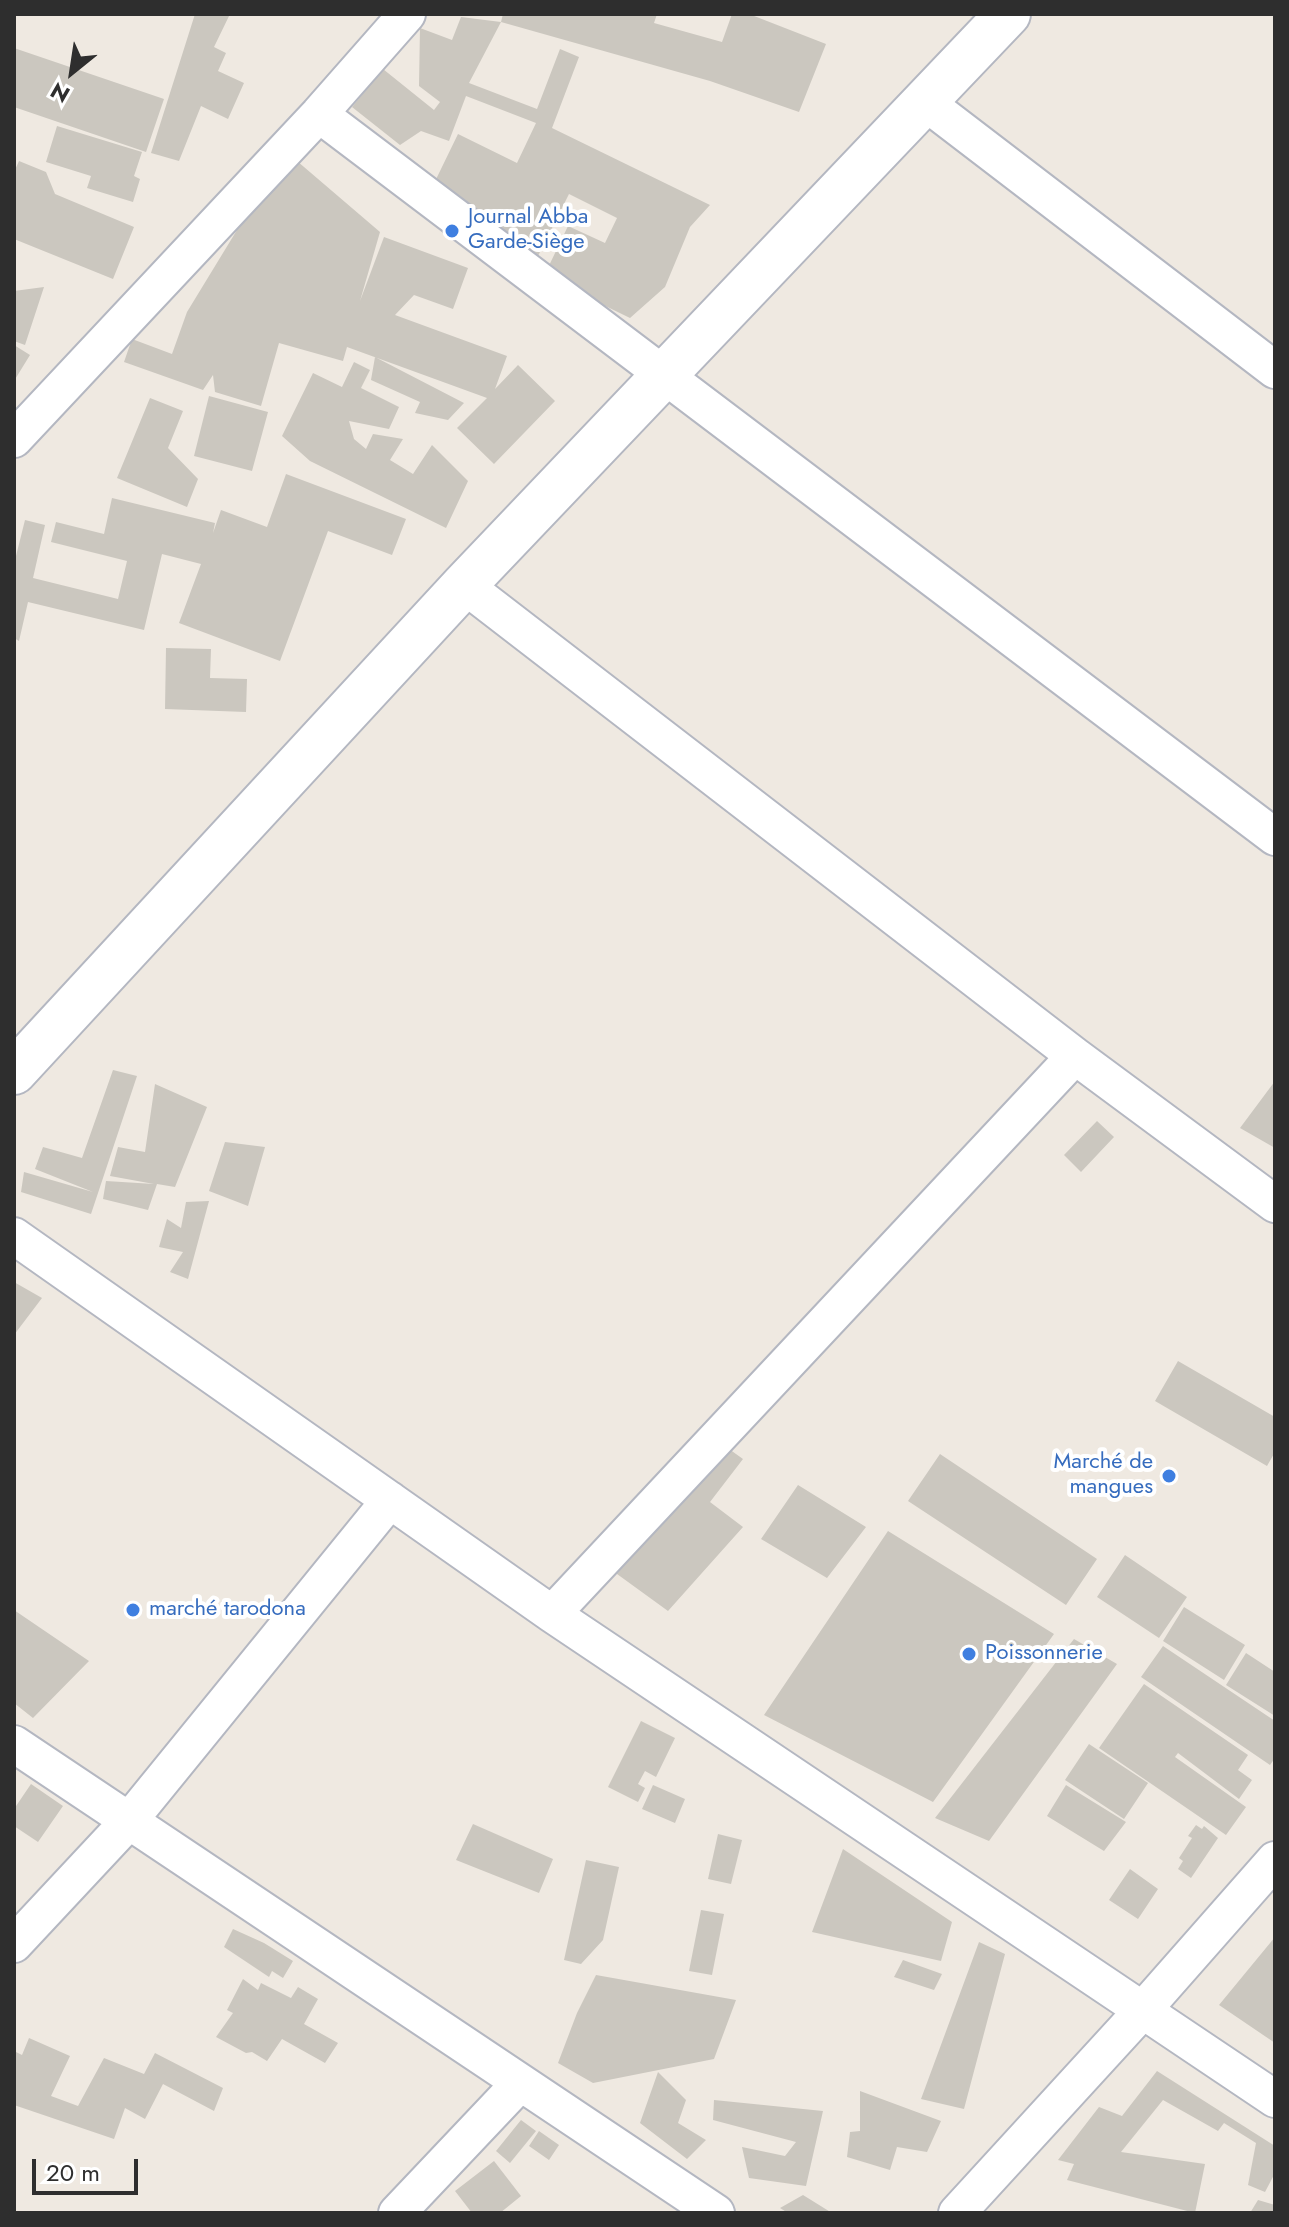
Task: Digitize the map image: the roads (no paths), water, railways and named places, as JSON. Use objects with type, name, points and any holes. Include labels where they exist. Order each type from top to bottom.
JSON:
[{"type":"street","points":[[14,439],[319,114],[407,14]]},
{"type":"street","points":[[14,1072],[464,585],[1008,14]]},
{"type":"street","points":[[925,102],[1275,370]]},
{"type":"street","points":[[319,114],[1275,837]]},
{"type":"street","points":[[464,585],[1075,1056],[1275,1204]]},
{"type":"street","points":[[552,1614],[1075,1056]]},
{"type":"street","points":[[14,1236],[552,1614],[1275,2099]]},
{"type":"street","points":[[14,1944],[128,1822],[390,1500]]},
{"type":"street","points":[[14,1744],[716,2213]]},
{"type":"street","points":[[957,2213],[1275,1860]]},
{"type":"street","points":[[397,2213],[520,2083]]},
{"type":"place","name":"Journal Abba Garde-Siège","points":[[452,231]]},
{"type":"place","name":"Marché de mangues","points":[[1169,1476]]},
{"type":"place","name":"marché tarodona","points":[[133,1610]]},
{"type":"place","name":"Poissonnerie","points":[[969,1654]]}]
